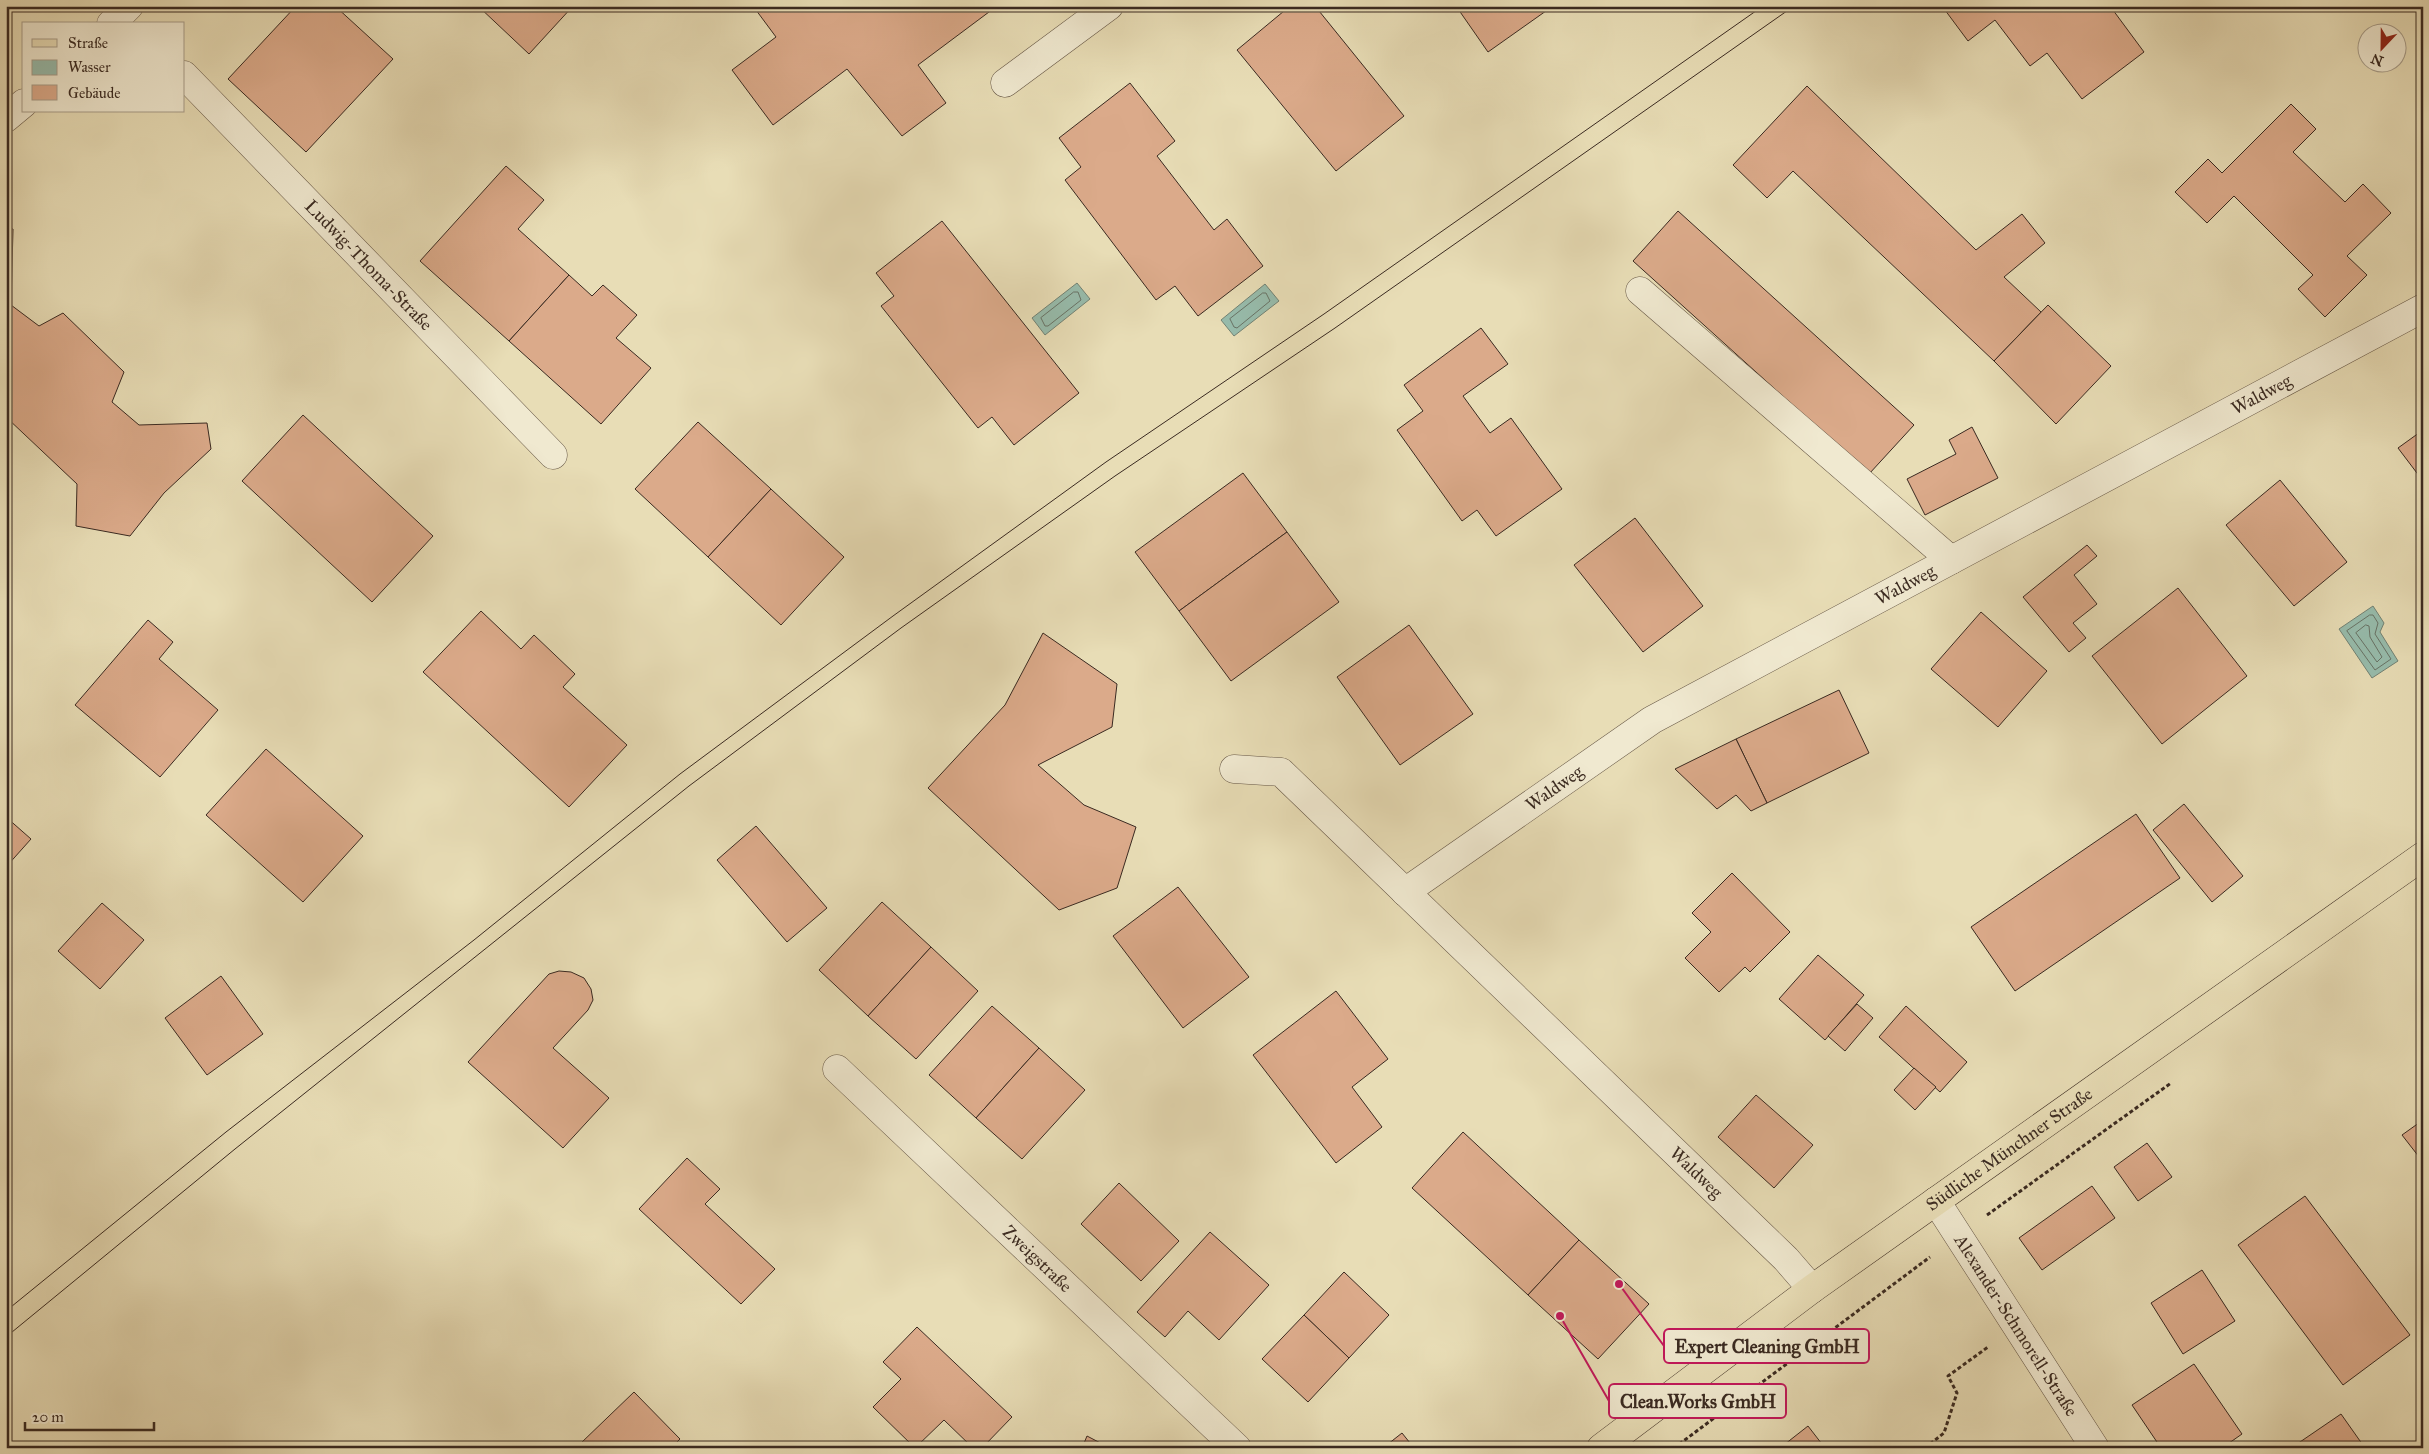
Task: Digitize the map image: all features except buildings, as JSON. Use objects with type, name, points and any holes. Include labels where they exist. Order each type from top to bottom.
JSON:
[{"type":"main road","name":"Südliche Münchner Straße","points":[[1600,1448],[1812,1290],[2423,856]]},
{"type":"street","points":[[1005,83],[1109,6]]},
{"type":"street","name":"Ludwig-Thoma-Straße","points":[[185,76],[553,455]]},
{"type":"street","points":[[6,118],[22,105]]},
{"type":"street","points":[[1640,291],[1951,560]]},
{"type":"street","name":"Waldweg","points":[[1405,892],[1652,720],[2423,308]]},
{"type":"street","name":"Waldweg","points":[[1234,769],[1280,772],[1786,1259],[1812,1290]]},
{"type":"street","name":"Zweigstraße","points":[[837,1069],[1237,1448]]},
{"type":"street","name":"Alexander-Schmorell-Straße","points":[[1936,1202],[2094,1448]]},
{"type":"path","points":[[1674,1448],[1959,1236],[2177,1078]]},
{"type":"path","points":[[1925,1448],[1944,1433],[1957,1393],[1948,1376],[2017,1326]]},
{"type":"water","points":[[1077,283],[1090,299],[1045,335],[1032,318]]},
{"type":"water","points":[[1265,284],[1279,301],[1234,336],[1221,320]]},
{"type":"water","points":[[2373,606],[2384,623],[2380,632],[2398,661],[2372,678],[2339,629]]},
{"type":"tram line","points":[[6,1311],[226,1132],[474,940],[680,774],[893,616],[1106,462],[1324,314],[1763,6]]},
{"type":"tram line","points":[[6,1337],[235,1149],[689,786],[901,628],[1115,476],[1335,328],[1794,6]]},
{"type":"place","name":"Expert Cleaning GmbH","points":[[1619,1284]]},
{"type":"place","name":"Clean.Works GmbH","points":[[1560,1316]]}]
